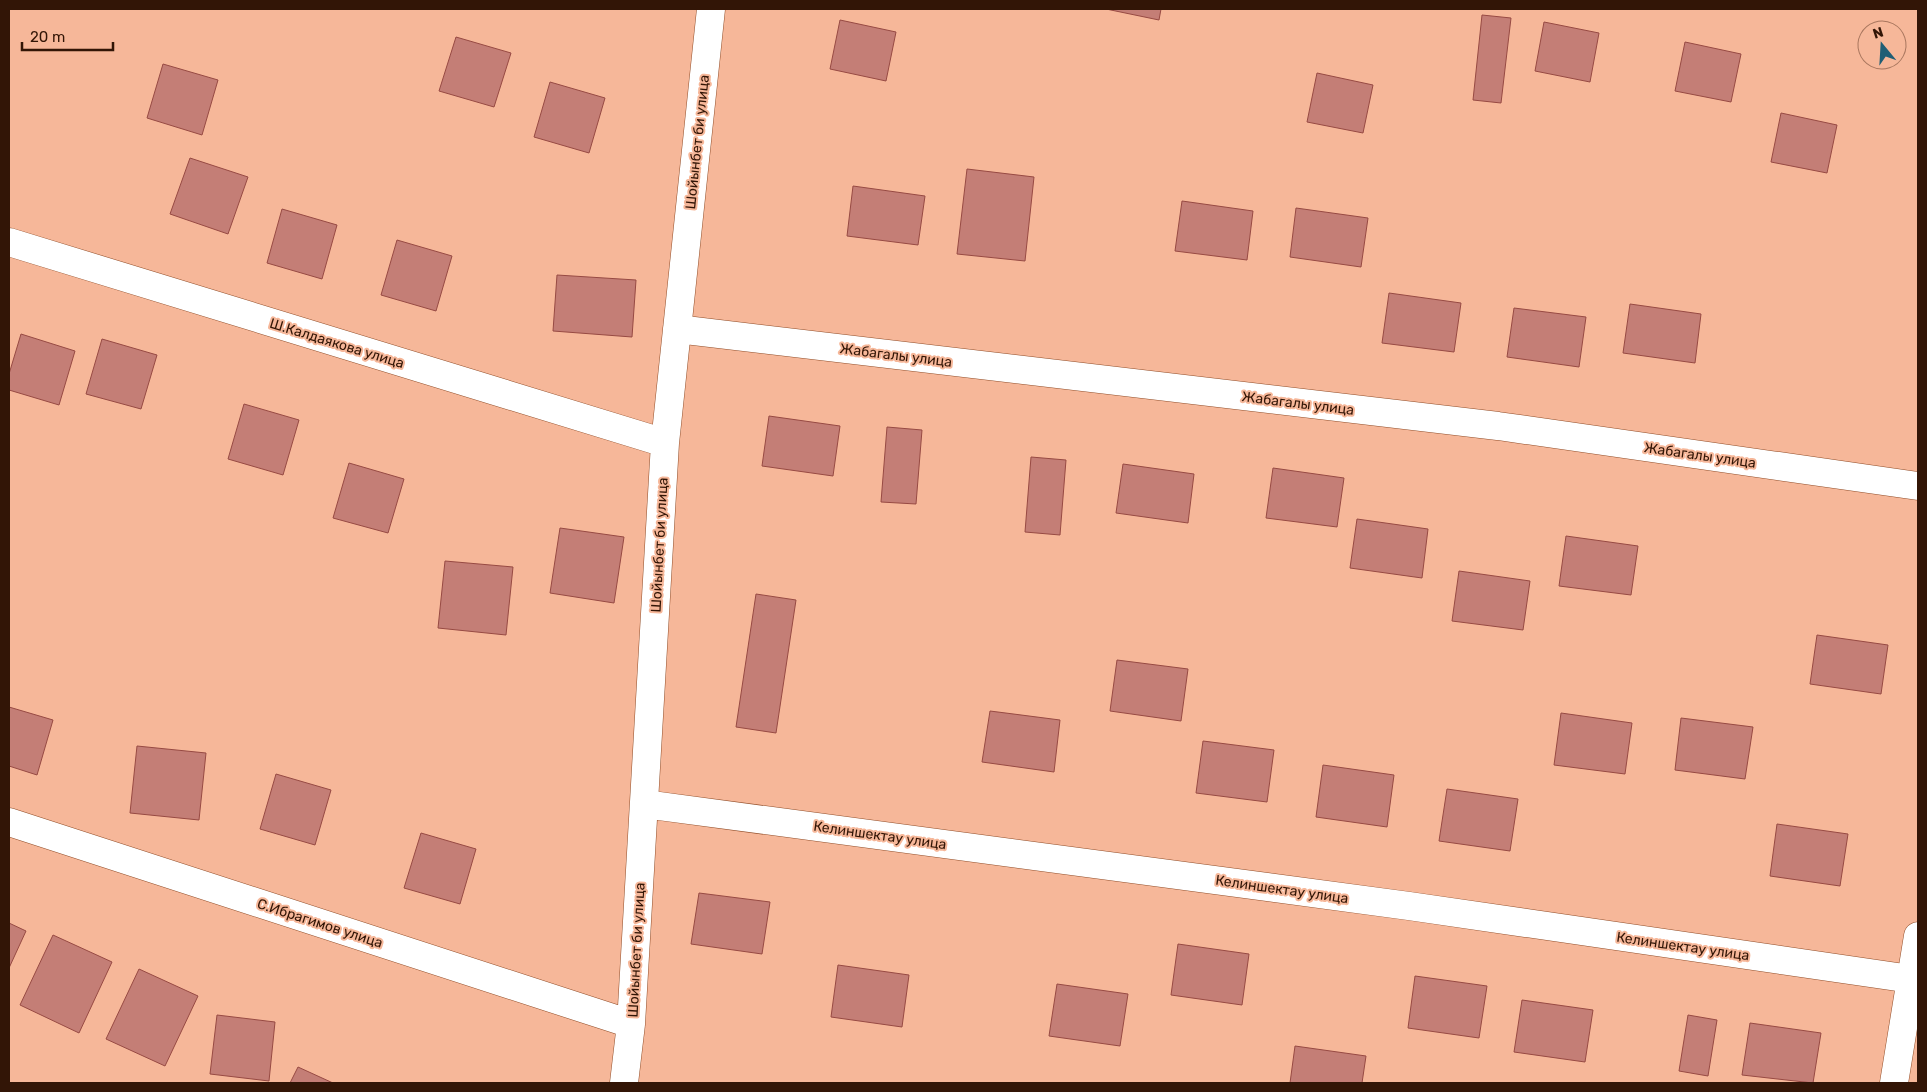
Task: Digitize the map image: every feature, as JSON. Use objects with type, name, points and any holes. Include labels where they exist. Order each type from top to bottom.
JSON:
[{"type":"street","name":"Шойынбет би улица","points":[[624,1083],[631,1024],[665,443],[711,9]]},
{"type":"street","name":"Ш.Калдаякова улица","points":[[9,242],[665,443]]},
{"type":"street","name":"Жабагалы улица","points":[[678,329],[1488,425],[1918,486]]},
{"type":"street","name":"Келиншектау улица","points":[[644,804],[1400,904],[1915,979]]},
{"type":"street","name":"С.Ибрагимов улица","points":[[9,822],[631,1024]]},
{"type":"street","points":[[1894,1083],[1915,979],[1918,936]]},
{"type":"building","points":[[1106,9],[1161,9],[1159,20]]},
{"type":"building","points":[[1482,15],[1511,18],[1501,103],[1473,100]]},
{"type":"building","points":[[840,20],[896,32],[886,81],[830,69]]},
{"type":"building","points":[[1544,22],[1599,33],[1590,82],[1535,71]]},
{"type":"building","points":[[456,37],[511,53],[494,107],[439,91]]},
{"type":"building","points":[[1685,42],[1741,54],[1731,102],[1675,91]]},
{"type":"building","points":[[163,64],[218,80],[202,135],[147,118]]},
{"type":"building","points":[[1317,73],[1373,85],[1363,133],[1307,122]]},
{"type":"building","points":[[550,82],[605,98],[589,153],[534,137]]},
{"type":"building","points":[[1781,113],[1837,125],[1827,173],[1771,162]]},
{"type":"building","points":[[190,158],[248,177],[228,234],[170,214]]},
{"type":"building","points":[[967,169],[1034,177],[1025,261],[957,254]]},
{"type":"building","points":[[853,186],[925,196],[918,245],[847,236]]},
{"type":"building","points":[[1182,201],[1253,211],[1247,260],[1175,251]]},
{"type":"building","points":[[1296,208],[1368,218],[1361,267],[1290,257]]},
{"type":"building","points":[[282,209],[337,225],[322,279],[267,263]]},
{"type":"building","points":[[397,240],[452,256],[436,311],[381,295]]},
{"type":"building","points":[[557,275],[636,280],[632,337],[553,331]]},
{"type":"building","points":[[1389,293],[1461,303],[1454,352],[1382,343]]},
{"type":"building","points":[[1630,304],[1701,314],[1695,363],[1623,353]]},
{"type":"building","points":[[1514,308],[1586,317],[1579,367],[1507,357]]},
{"type":"building","points":[[21,334],[75,351],[59,405],[9,390],[9,374]]},
{"type":"building","points":[[102,339],[157,355],[141,409],[86,394]]},
{"type":"building","points":[[244,404],[299,420],[283,475],[228,459]]},
{"type":"building","points":[[769,416],[840,426],[833,476],[762,466]]},
{"type":"building","points":[[887,427],[922,430],[916,504],[881,502]]},
{"type":"building","points":[[1031,457],[1066,460],[1060,535],[1025,532]]},
{"type":"building","points":[[349,463],[404,479],[388,533],[333,518]]},
{"type":"building","points":[[1123,464],[1194,474],[1188,523],[1116,513]]},
{"type":"building","points":[[1273,468],[1344,478],[1337,527],[1266,518]]},
{"type":"building","points":[[1357,519],[1428,529],[1422,578],[1350,568]]},
{"type":"building","points":[[560,528],[624,537],[614,603],[550,593]]},
{"type":"building","points":[[1566,536],[1638,546],[1631,595],[1559,586]]},
{"type":"building","points":[[445,561],[513,567],[506,635],[438,628]]},
{"type":"building","points":[[1459,571],[1530,581],[1523,630],[1452,621]]},
{"type":"building","points":[[756,594],[796,600],[776,733],[736,727]]},
{"type":"building","points":[[1817,635],[1888,645],[1881,694],[1810,684]]},
{"type":"building","points":[[1117,660],[1188,669],[1181,721],[1110,711]]},
{"type":"building","points":[[9,707],[53,720],[37,775],[9,766]]},
{"type":"building","points":[[990,711],[1060,720],[1054,772],[982,762]]},
{"type":"building","points":[[1561,713],[1632,723],[1625,774],[1554,765]]},
{"type":"building","points":[[1681,718],[1753,727],[1745,779],[1675,770]]},
{"type":"building","points":[[1203,741],[1274,750],[1267,802],[1196,793]]},
{"type":"building","points":[[137,746],[206,753],[199,820],[130,813]]},
{"type":"building","points":[[1323,765],[1394,775],[1387,827],[1316,817]]},
{"type":"building","points":[[276,774],[331,790],[315,845],[260,829]]},
{"type":"building","points":[[1447,789],[1518,799],[1510,851],[1439,841]]},
{"type":"building","points":[[1777,824],[1848,834],[1840,886],[1770,876]]},
{"type":"building","points":[[421,833],[476,849],[460,904],[404,888]]},
{"type":"building","points":[[699,893],[770,902],[762,954],[691,944]]},
{"type":"building","points":[[9,923],[26,931],[9,968]]},
{"type":"building","points":[[53,935],[112,962],[79,1033],[20,1005]]},
{"type":"building","points":[[1178,944],[1249,954],[1242,1005],[1171,995]]},
{"type":"building","points":[[838,965],[909,975],[902,1027],[831,1017]]},
{"type":"building","points":[[139,969],[198,996],[165,1066],[106,1039]]},
{"type":"building","points":[[1415,976],[1487,986],[1479,1038],[1408,1028]]},
{"type":"building","points":[[1057,984],[1128,994],[1120,1046],[1049,1036]]},
{"type":"building","points":[[1522,1000],[1593,1010],[1585,1062],[1514,1052]]},
{"type":"building","points":[[217,1015],[275,1022],[269,1081],[210,1074]]},
{"type":"building","points":[[1688,1015],[1717,1020],[1708,1076],[1679,1071]]},
{"type":"building","points":[[1750,1023],[1821,1033],[1813,1083],[1742,1075]]},
{"type":"building","points":[[1295,1046],[1366,1056],[1362,1083],[1290,1083]]},
{"type":"building","points":[[298,1067],[333,1083],[290,1083]]}]
